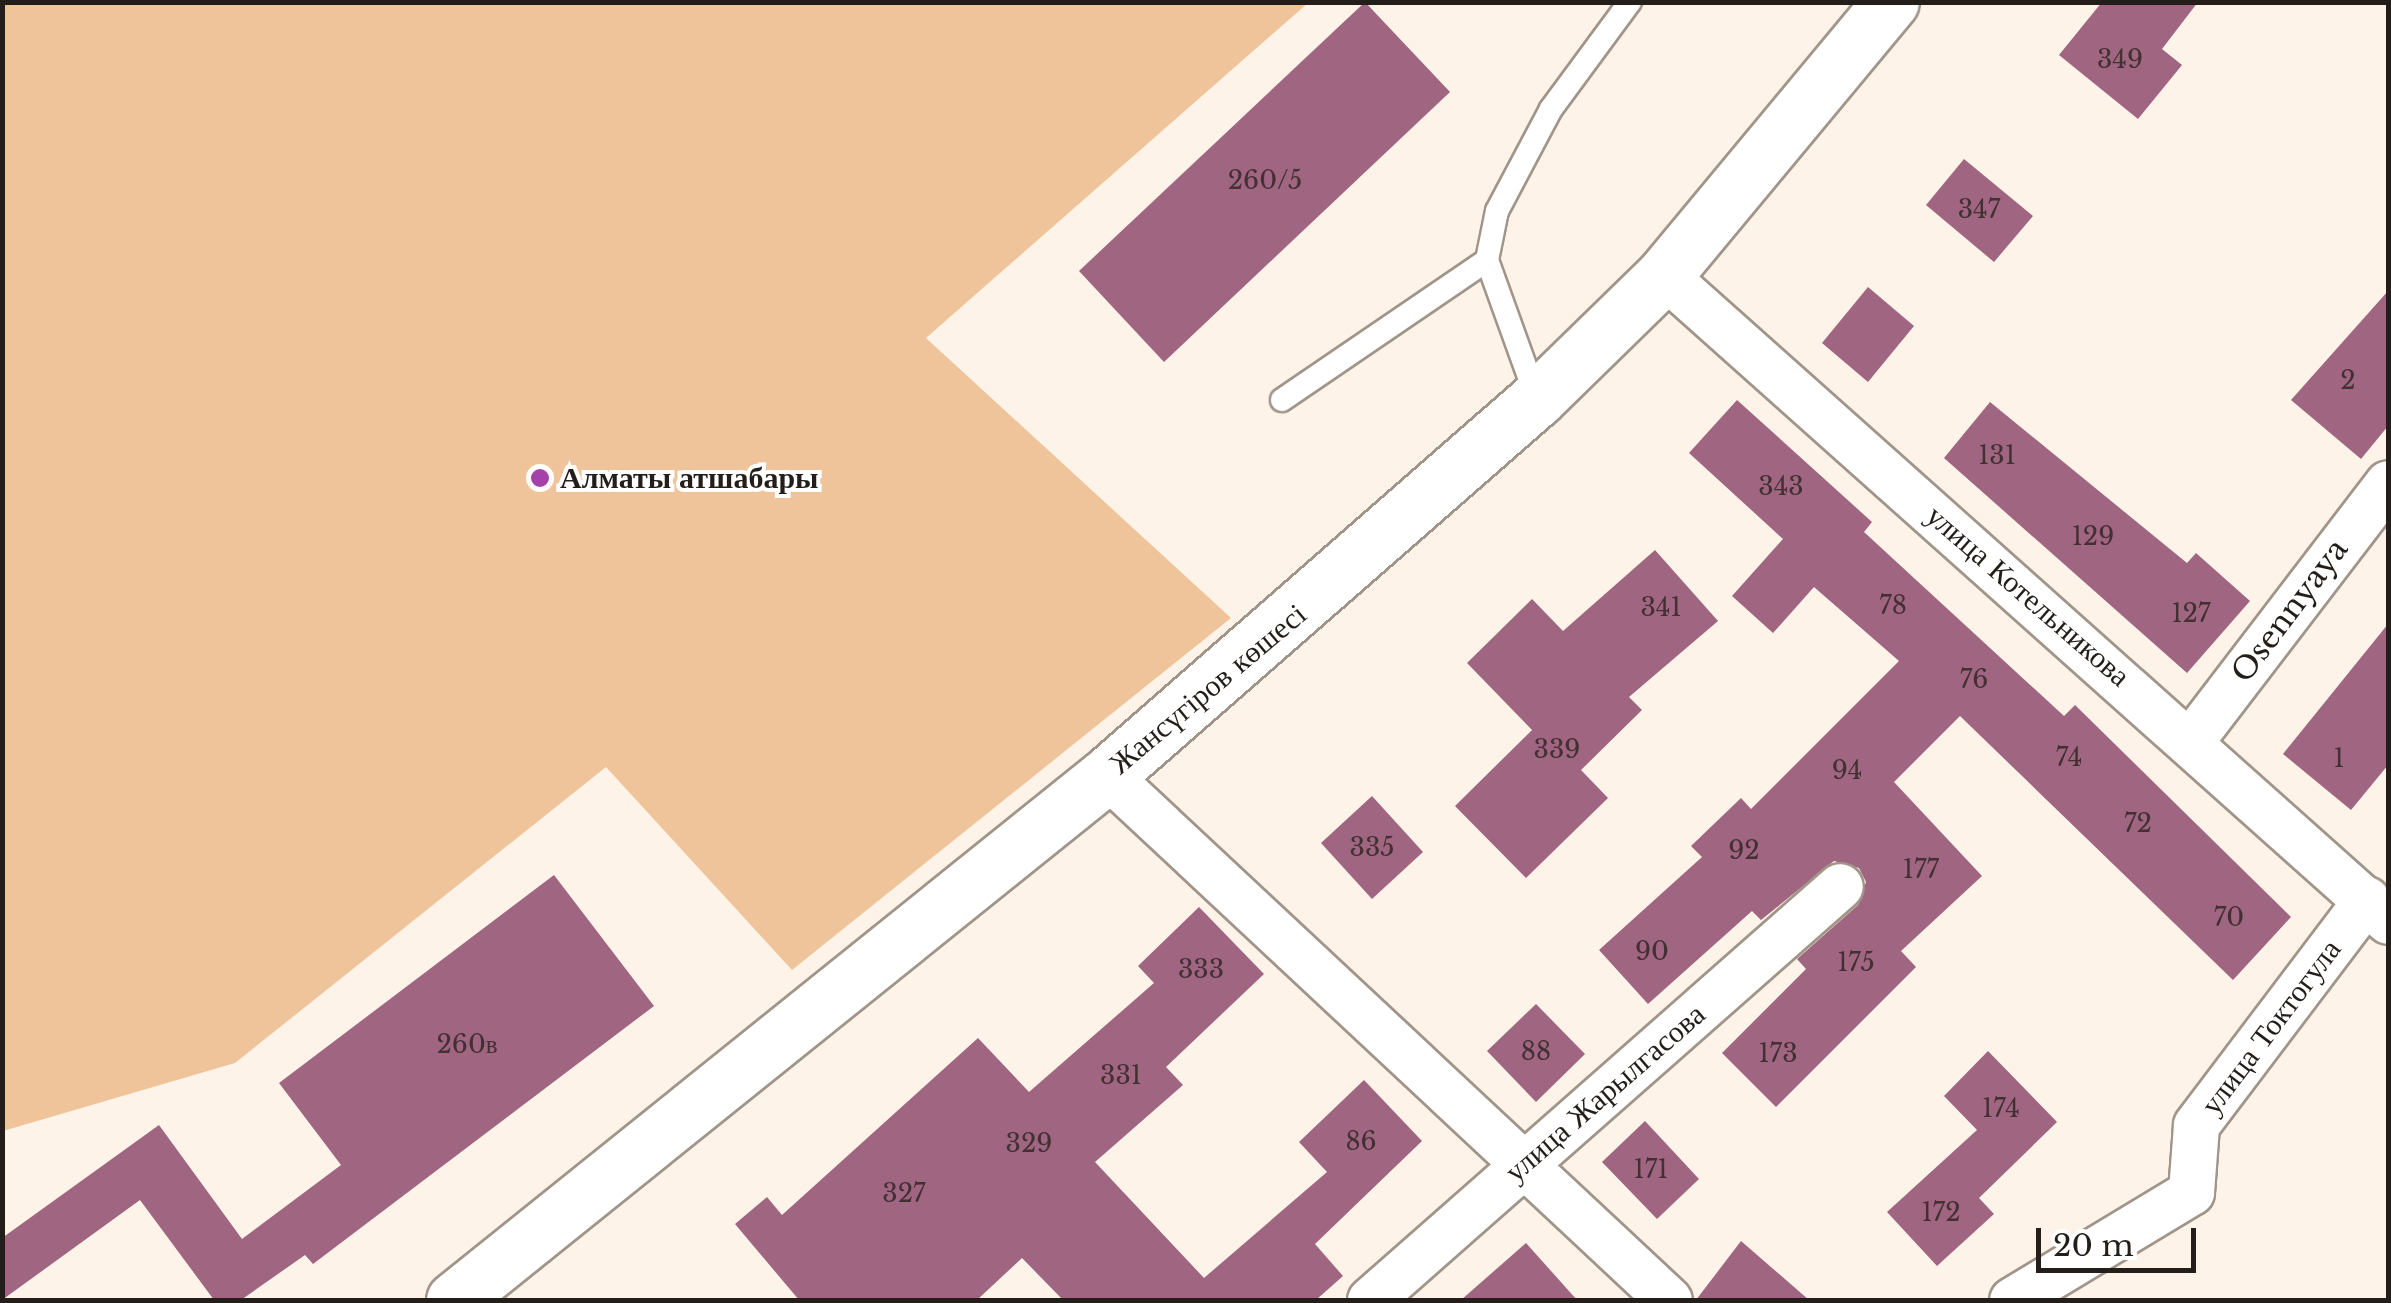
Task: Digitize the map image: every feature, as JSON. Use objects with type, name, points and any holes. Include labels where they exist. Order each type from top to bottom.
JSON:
[{"type":"main road","name":"Жансүгіров көшесі","points":[[454,1300],[1107,774],[1537,400],[1664,275],[1890,2]]},
{"type":"street","name":"улица Котельникова","points":[[1664,275],[2192,739],[2378,910]]},
{"type":"street","name":"Osennyaya","points":[[2192,739],[2388,483]]},
{"type":"street","points":[[1107,774],[1669,1300]]},
{"type":"street","name":"улица Жарылгасова","points":[[1370,1300],[1840,886]]},
{"type":"street","name":"улица Токтогула","points":[[2012,1300],[2191,1192],[2196,1125],[2378,910]]},
{"type":"lane","points":[[1537,400],[1488,260],[1497,210],[1551,109],[1630,2]]},
{"type":"lane","points":[[1282,400],[1488,260]]},
{"type":"shaded area","name":"Алматы атшабары","points":[[3,2],[1308,3],[926,338],[1231,618],[792,970],[606,767],[235,1063],[3,1131]]},
{"type":"building","points":[[1365,2],[1450,92],[1164,362],[1079,271]]},
{"type":"building","points":[[2102,2],[2198,2],[2162,49],[2182,65],[2138,119],[2059,55]]},
{"type":"building","points":[[1964,159],[2033,216],[1994,262],[1926,205]]},
{"type":"building","points":[[1868,287],[1914,326],[1868,382],[1822,343]]},
{"type":"building","points":[[2388,291],[2388,426],[2361,459],[2291,400]]},
{"type":"building","points":[[1737,400],[1872,522],[1864,532],[2064,716],[2075,705],[2291,917],[2233,980],[1960,716],[1894,782],[1982,876],[1901,951],[1916,967],[1776,1107],[1722,1053],[1806,969],[1797,959],[1858,905],[1866,882],[1859,868],[1834,861],[1761,920],[1752,911],[1648,1004],[1599,950],[1702,857],[1691,846],[1741,798],[1751,809],[1899,661],[1814,587],[1773,633],[1732,596],[1783,539],[1689,453]]},
{"type":"building","points":[[1990,402],[2187,563],[2196,553],[2250,601],[2187,673],[1944,458]]},
{"type":"building","points":[[1655,550],[1718,621],[1629,697],[1642,710],[1581,770],[1608,798],[1526,878],[1455,806],[1532,730],[1467,663],[1532,599],[1563,631]]},
{"type":"building","points":[[2388,624],[2388,765],[2351,810],[2283,754]]},
{"type":"building","points":[[1372,796],[1423,852],[1372,899],[1321,843]]},
{"type":"building","points":[[554,875],[654,1006],[313,1264],[305,1255],[241,1300],[214,1300],[140,1200],[2,1300],[2,1238],[159,1125],[242,1239],[341,1165],[279,1083]]},
{"type":"building","points":[[1199,907],[1264,974],[1166,1067],[1183,1085],[1095,1162],[1204,1278],[1327,1172],[1299,1142],[1364,1080],[1422,1141],[1315,1244],[1343,1276],[1316,1300],[1063,1300],[1022,1258],[977,1300],[799,1300],[735,1224],[767,1197],[782,1215],[978,1038],[1029,1092],[1154,983],[1138,966]]},
{"type":"building","points":[[1536,1004],[1585,1054],[1536,1102],[1487,1051]]},
{"type":"building","points":[[1988,1051],[2057,1122],[1979,1198],[1994,1214],[1937,1266],[1887,1212],[1977,1130],[1944,1096]]},
{"type":"building","points":[[1645,1121],[1699,1179],[1657,1219],[1602,1162]]},
{"type":"building","points":[[1741,1241],[1809,1300],[1696,1300]]},
{"type":"building","points":[[1526,1243],[1577,1300],[1461,1300]]},
{"type":"place","name":"Алматы атшабары","points":[[540,478]]}]
